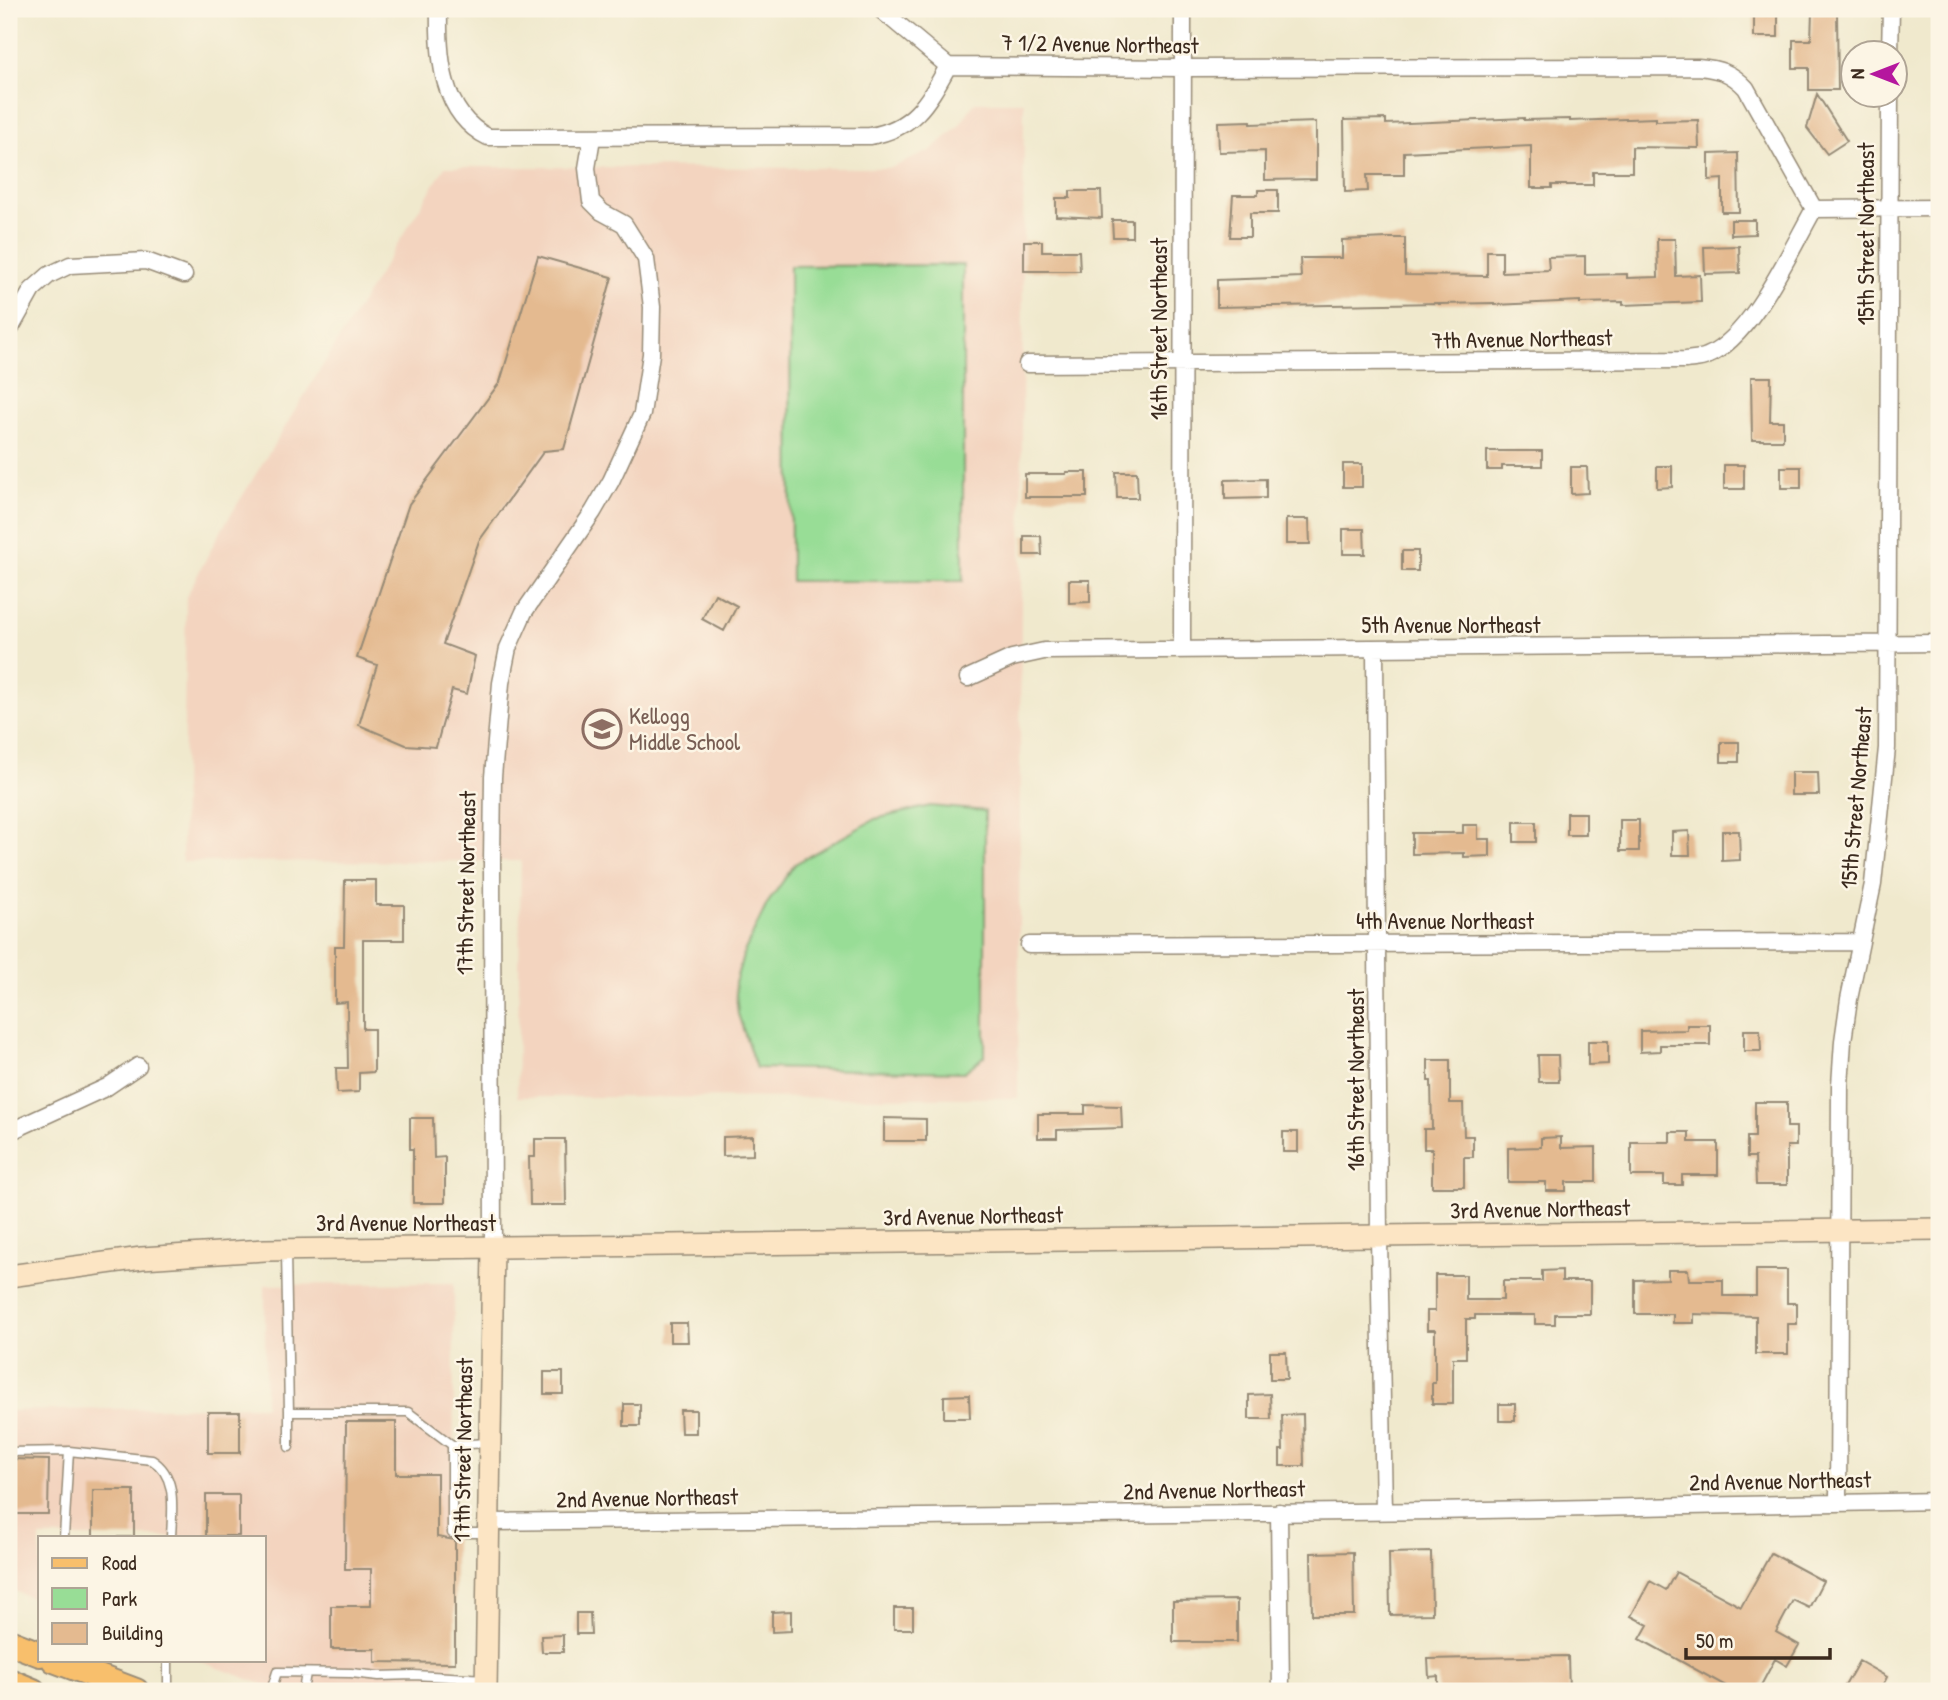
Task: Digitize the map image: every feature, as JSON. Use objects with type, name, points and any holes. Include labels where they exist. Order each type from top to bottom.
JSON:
[{"type":"main road","points":[[9,1642],[38,1653]]},
{"type":"main road","points":[[60,1662],[136,1691]]},
{"type":"main road","points":[[9,1681],[33,1691]]},
{"type":"street","points":[[439,9],[440,56],[451,100],[474,131],[488,137],[507,139],[884,134],[899,128],[924,106],[948,66],[880,9]]},
{"type":"street","name":"16th Street Northeast","points":[[1182,649],[1183,9]]},
{"type":"street","points":[[1890,38],[1891,9]]},
{"type":"street","name":"7 1/2 Avenue Northeast","points":[[948,66],[1698,66],[1722,69],[1736,77],[1745,88],[1814,209]]},
{"type":"street","name":"15th Street Northeast","points":[[1838,1503],[1840,1085],[1849,999],[1873,884],[1887,748],[1890,108]]},
{"type":"street","name":"17th Street Northeast","points":[[486,1685],[493,1248],[492,861],[494,777],[501,683],[508,648],[524,612],[593,512],[637,425],[642,414],[651,354],[652,307],[646,259],[624,224],[602,212],[591,201],[587,167],[592,138]]},
{"type":"street","points":[[1814,209],[1939,208]]},
{"type":"street","name":"7th Avenue Northeast","points":[[1027,364],[1686,360],[1705,357],[1737,334],[1753,314],[1814,209]]},
{"type":"street","points":[[9,331],[32,290],[49,275],[70,265],[146,261],[184,275]]},
{"type":"street","name":"5th Avenue Northeast","points":[[968,678],[1012,658],[1044,651],[1939,643]]},
{"type":"street","name":"16th Street Northeast","points":[[1376,649],[1379,1238],[1384,1511]]},
{"type":"street","name":"4th Avenue Northeast","points":[[1029,945],[1861,942]]},
{"type":"street","points":[[9,1132],[107,1087],[138,1066]]},
{"type":"street","name":"3rd Avenue Northeast","points":[[9,1276],[142,1258],[286,1250],[1939,1229]]},
{"type":"street","name":"2nd Avenue Northeast","points":[[489,1528],[1939,1501]]},
{"type":"street","points":[[1279,1512],[1281,1691]]},
{"type":"lane","points":[[286,1250],[289,1447]]},
{"type":"lane","points":[[289,1412],[408,1412],[452,1445],[490,1443]]},
{"type":"lane","points":[[452,1445],[452,1533],[489,1528]]},
{"type":"lane","points":[[64,1536],[69,1451]]},
{"type":"lane","points":[[9,1452],[69,1451],[152,1460],[163,1466],[173,1490],[171,1536]]},
{"type":"lane","points":[[168,1662],[168,1691]]},
{"type":"lane","points":[[271,1691],[277,1672],[414,1675],[486,1685]]},
{"type":"lane","points":[[303,1691],[306,1673]]},
{"type":"shaded area","name":"Kellogg Middle School","points":[[975,102],[1024,102],[1018,1098],[517,1097],[521,861],[182,862],[186,597],[219,534],[445,167],[891,168],[930,151],[959,126]]},
{"type":"shaded area","points":[[454,1283],[453,1691],[281,1691],[202,1662],[266,1662],[266,1536],[38,1536],[38,1600],[9,1589],[9,1411],[265,1406],[265,1285]]},
{"type":"green space","points":[[963,265],[963,581],[791,581],[790,266]]},
{"type":"green space","points":[[930,806],[985,811],[985,1056],[964,1072],[756,1068],[738,1014],[735,983],[744,952],[767,904],[795,864],[875,819]]},
{"type":"building","points":[[1754,12],[1778,12],[1778,37],[1754,37]]},
{"type":"building","points":[[1812,12],[1837,13],[1838,90],[1809,90],[1809,68],[1793,68],[1793,40],[1811,40]]},
{"type":"building","points":[[1817,94],[1847,141],[1827,154],[1807,128]]},
{"type":"building","points":[[1524,118],[1570,121],[1656,118],[1656,121],[1698,120],[1699,148],[1632,147],[1632,172],[1593,172],[1593,185],[1552,185],[1552,188],[1531,188],[1531,146],[1404,152],[1404,175],[1367,175],[1368,191],[1345,192],[1344,120],[1386,119],[1386,124]]},
{"type":"building","points":[[1251,121],[1251,124],[1316,122],[1316,179],[1265,180],[1265,151],[1219,152],[1218,122]]},
{"type":"building","points":[[1738,153],[1739,212],[1722,212],[1722,179],[1709,180],[1709,154]]},
{"type":"building","points":[[1258,190],[1278,190],[1278,213],[1250,213],[1250,237],[1230,237],[1233,195],[1258,195]]},
{"type":"building","points":[[1070,191],[1101,191],[1102,218],[1056,216],[1056,198],[1070,198]]},
{"type":"building","points":[[1112,220],[1132,220],[1132,237],[1113,237]]},
{"type":"building","points":[[1731,220],[1755,220],[1755,234],[1731,235]]},
{"type":"building","points":[[1405,238],[1405,275],[1487,276],[1487,251],[1502,251],[1502,272],[1549,270],[1548,257],[1585,256],[1585,275],[1627,274],[1627,278],[1658,277],[1657,239],[1675,239],[1676,276],[1700,275],[1701,302],[1623,305],[1623,302],[1580,301],[1494,305],[1439,303],[1217,307],[1217,280],[1301,277],[1300,258],[1342,258],[1342,240]]},
{"type":"building","points":[[1024,241],[1042,241],[1042,251],[1079,251],[1080,271],[1024,271]]},
{"type":"building","points":[[1739,246],[1740,273],[1705,274],[1704,247]]},
{"type":"building","points":[[538,256],[612,277],[564,449],[544,451],[479,541],[443,644],[475,656],[467,694],[452,690],[436,747],[406,745],[359,725],[377,665],[357,658],[409,504],[500,382]]},
{"type":"building","points":[[1751,377],[1771,377],[1770,421],[1783,421],[1783,440],[1752,440]]},
{"type":"building","points":[[1487,451],[1542,451],[1542,466],[1502,466],[1502,470],[1487,470]]},
{"type":"building","points":[[1343,464],[1362,464],[1362,487],[1343,487]]},
{"type":"building","points":[[1724,465],[1744,465],[1744,489],[1724,489]]},
{"type":"building","points":[[1657,466],[1672,466],[1672,487],[1657,488]]},
{"type":"building","points":[[1571,467],[1587,467],[1588,493],[1571,494]]},
{"type":"building","points":[[1781,467],[1801,467],[1801,488],[1781,488]]},
{"type":"building","points":[[1087,472],[1087,497],[1025,497],[1025,474]]},
{"type":"building","points":[[1116,472],[1137,472],[1138,498],[1117,498]]},
{"type":"building","points":[[1266,479],[1266,498],[1225,499],[1225,480]]},
{"type":"building","points":[[1286,519],[1309,519],[1310,544],[1286,544]]},
{"type":"building","points":[[1343,529],[1364,529],[1365,554],[1343,554]]},
{"type":"building","points":[[1024,536],[1041,536],[1042,555],[1024,555]]},
{"type":"building","points":[[1402,551],[1418,551],[1418,571],[1402,571]]},
{"type":"building","points":[[1069,580],[1090,580],[1090,602],[1069,603]]},
{"type":"building","points":[[715,594],[737,606],[724,631],[702,619]]},
{"type":"building","points":[[1721,742],[1739,742],[1739,762],[1721,762]]},
{"type":"building","points":[[1791,772],[1818,772],[1819,795],[1791,795]]},
{"type":"building","points":[[1567,813],[1586,813],[1586,835],[1567,835]]},
{"type":"building","points":[[1620,820],[1639,820],[1639,851],[1620,851]]},
{"type":"building","points":[[1514,822],[1536,822],[1536,842],[1514,842]]},
{"type":"building","points":[[1463,825],[1478,825],[1478,839],[1490,839],[1490,856],[1464,857],[1464,853],[1412,854],[1412,833],[1463,833]]},
{"type":"building","points":[[1689,831],[1690,855],[1672,855],[1672,832]]},
{"type":"building","points":[[1722,831],[1739,831],[1740,860],[1722,861]]},
{"type":"building","points":[[345,880],[376,880],[376,905],[404,905],[404,940],[363,940],[363,1029],[374,1029],[374,1072],[359,1073],[359,1092],[337,1093],[336,1068],[348,1068],[347,1002],[335,1003],[335,946],[344,946]]},
{"type":"building","points":[[1687,1025],[1710,1025],[1710,1045],[1660,1045],[1660,1051],[1640,1052],[1640,1031],[1687,1030]]},
{"type":"building","points":[[1744,1030],[1760,1030],[1761,1051],[1744,1051]]},
{"type":"building","points":[[1588,1041],[1608,1041],[1608,1064],[1588,1065]]},
{"type":"building","points":[[1538,1055],[1558,1055],[1559,1082],[1539,1082]]},
{"type":"building","points":[[1428,1060],[1450,1060],[1450,1103],[1463,1103],[1464,1136],[1473,1136],[1473,1157],[1464,1157],[1464,1187],[1432,1187],[1432,1149],[1424,1149],[1424,1129],[1432,1129]]},
{"type":"building","points":[[1755,1102],[1787,1102],[1787,1127],[1796,1127],[1796,1146],[1787,1146],[1787,1185],[1756,1185],[1755,1157],[1747,1157],[1747,1137],[1755,1137]]},
{"type":"building","points":[[1085,1105],[1121,1106],[1122,1128],[1057,1130],[1057,1138],[1038,1138],[1038,1114],[1085,1114]]},
{"type":"building","points":[[410,1118],[433,1118],[434,1158],[445,1157],[445,1203],[413,1203]]},
{"type":"building","points":[[884,1118],[926,1119],[926,1141],[884,1141]]},
{"type":"building","points":[[1283,1132],[1298,1132],[1298,1152],[1283,1152]]},
{"type":"building","points":[[1670,1132],[1689,1132],[1689,1142],[1718,1142],[1718,1175],[1682,1175],[1682,1185],[1664,1185],[1664,1176],[1631,1176],[1631,1142],[1670,1142]]},
{"type":"building","points":[[753,1136],[753,1155],[723,1156],[723,1137]]},
{"type":"building","points":[[1561,1137],[1561,1148],[1596,1147],[1596,1182],[1566,1182],[1566,1191],[1546,1191],[1546,1182],[1508,1182],[1508,1148],[1541,1147],[1541,1138]]},
{"type":"building","points":[[535,1139],[565,1139],[566,1205],[530,1205],[529,1157],[535,1157]]},
{"type":"building","points":[[1562,1270],[1562,1281],[1590,1281],[1590,1314],[1555,1314],[1555,1324],[1535,1324],[1535,1315],[1475,1315],[1475,1319],[1466,1319],[1466,1358],[1453,1358],[1453,1404],[1432,1404],[1432,1383],[1435,1383],[1435,1330],[1427,1330],[1427,1311],[1435,1311],[1435,1275],[1466,1275],[1466,1300],[1503,1300],[1503,1281],[1542,1281],[1542,1271]]},
{"type":"building","points":[[1668,1270],[1688,1270],[1689,1280],[1723,1280],[1723,1296],[1756,1296],[1756,1270],[1787,1270],[1787,1303],[1797,1303],[1797,1324],[1788,1324],[1788,1354],[1756,1354],[1756,1316],[1694,1314],[1694,1323],[1673,1323],[1673,1314],[1635,1314],[1635,1280],[1668,1279]]},
{"type":"building","points":[[670,1323],[687,1323],[688,1342],[670,1342]]},
{"type":"building","points":[[1270,1352],[1286,1352],[1287,1379],[1270,1379]]},
{"type":"building","points":[[544,1372],[563,1372],[563,1394],[544,1394]]},
{"type":"building","points":[[1270,1394],[1271,1419],[1249,1419],[1249,1395]]},
{"type":"building","points":[[969,1395],[970,1418],[944,1418],[944,1396]]},
{"type":"building","points":[[624,1404],[640,1404],[640,1426],[624,1426]]},
{"type":"building","points":[[1499,1404],[1515,1404],[1515,1421],[1499,1421]]},
{"type":"building","points":[[680,1410],[696,1410],[696,1433],[681,1433]]},
{"type":"building","points":[[208,1412],[240,1412],[240,1453],[208,1453]]},
{"type":"building","points":[[1303,1414],[1304,1466],[1280,1466],[1280,1450],[1283,1450],[1282,1415]]},
{"type":"building","points":[[346,1422],[396,1422],[396,1474],[437,1474],[437,1537],[455,1540],[455,1663],[375,1662],[375,1649],[331,1649],[331,1606],[371,1606],[371,1569],[345,1569]]},
{"type":"building","points":[[9,1459],[49,1460],[48,1514],[9,1514]]},
{"type":"building","points":[[93,1490],[134,1490],[134,1536],[93,1536]]},
{"type":"building","points":[[206,1495],[239,1495],[239,1536],[206,1536]]},
{"type":"building","points":[[1353,1552],[1354,1615],[1312,1615],[1311,1553]]},
{"type":"building","points":[[1431,1552],[1432,1614],[1390,1615],[1389,1553]]},
{"type":"building","points":[[1771,1553],[1823,1581],[1809,1608],[1793,1600],[1776,1632],[1799,1645],[1787,1666],[1775,1659],[1758,1691],[1735,1691],[1640,1639],[1648,1625],[1631,1616],[1650,1581],[1666,1590],[1676,1572],[1741,1607]]},
{"type":"building","points":[[1237,1600],[1237,1642],[1173,1642],[1173,1601]]},
{"type":"building","points":[[894,1608],[913,1608],[913,1629],[894,1629]]},
{"type":"building","points":[[791,1611],[791,1631],[772,1632],[772,1612]]},
{"type":"building","points":[[576,1613],[590,1613],[591,1634],[576,1634]]},
{"type":"building","points":[[563,1635],[563,1652],[542,1652],[541,1636]]},
{"type":"building","points":[[1568,1656],[1569,1691],[1438,1691],[1438,1676],[1429,1677],[1428,1659]]},
{"type":"building","points":[[1859,1661],[1887,1677],[1880,1691],[1842,1691]]},
{"type":"place","name":"Kellogg Middle School","points":[[602,729]]}]
